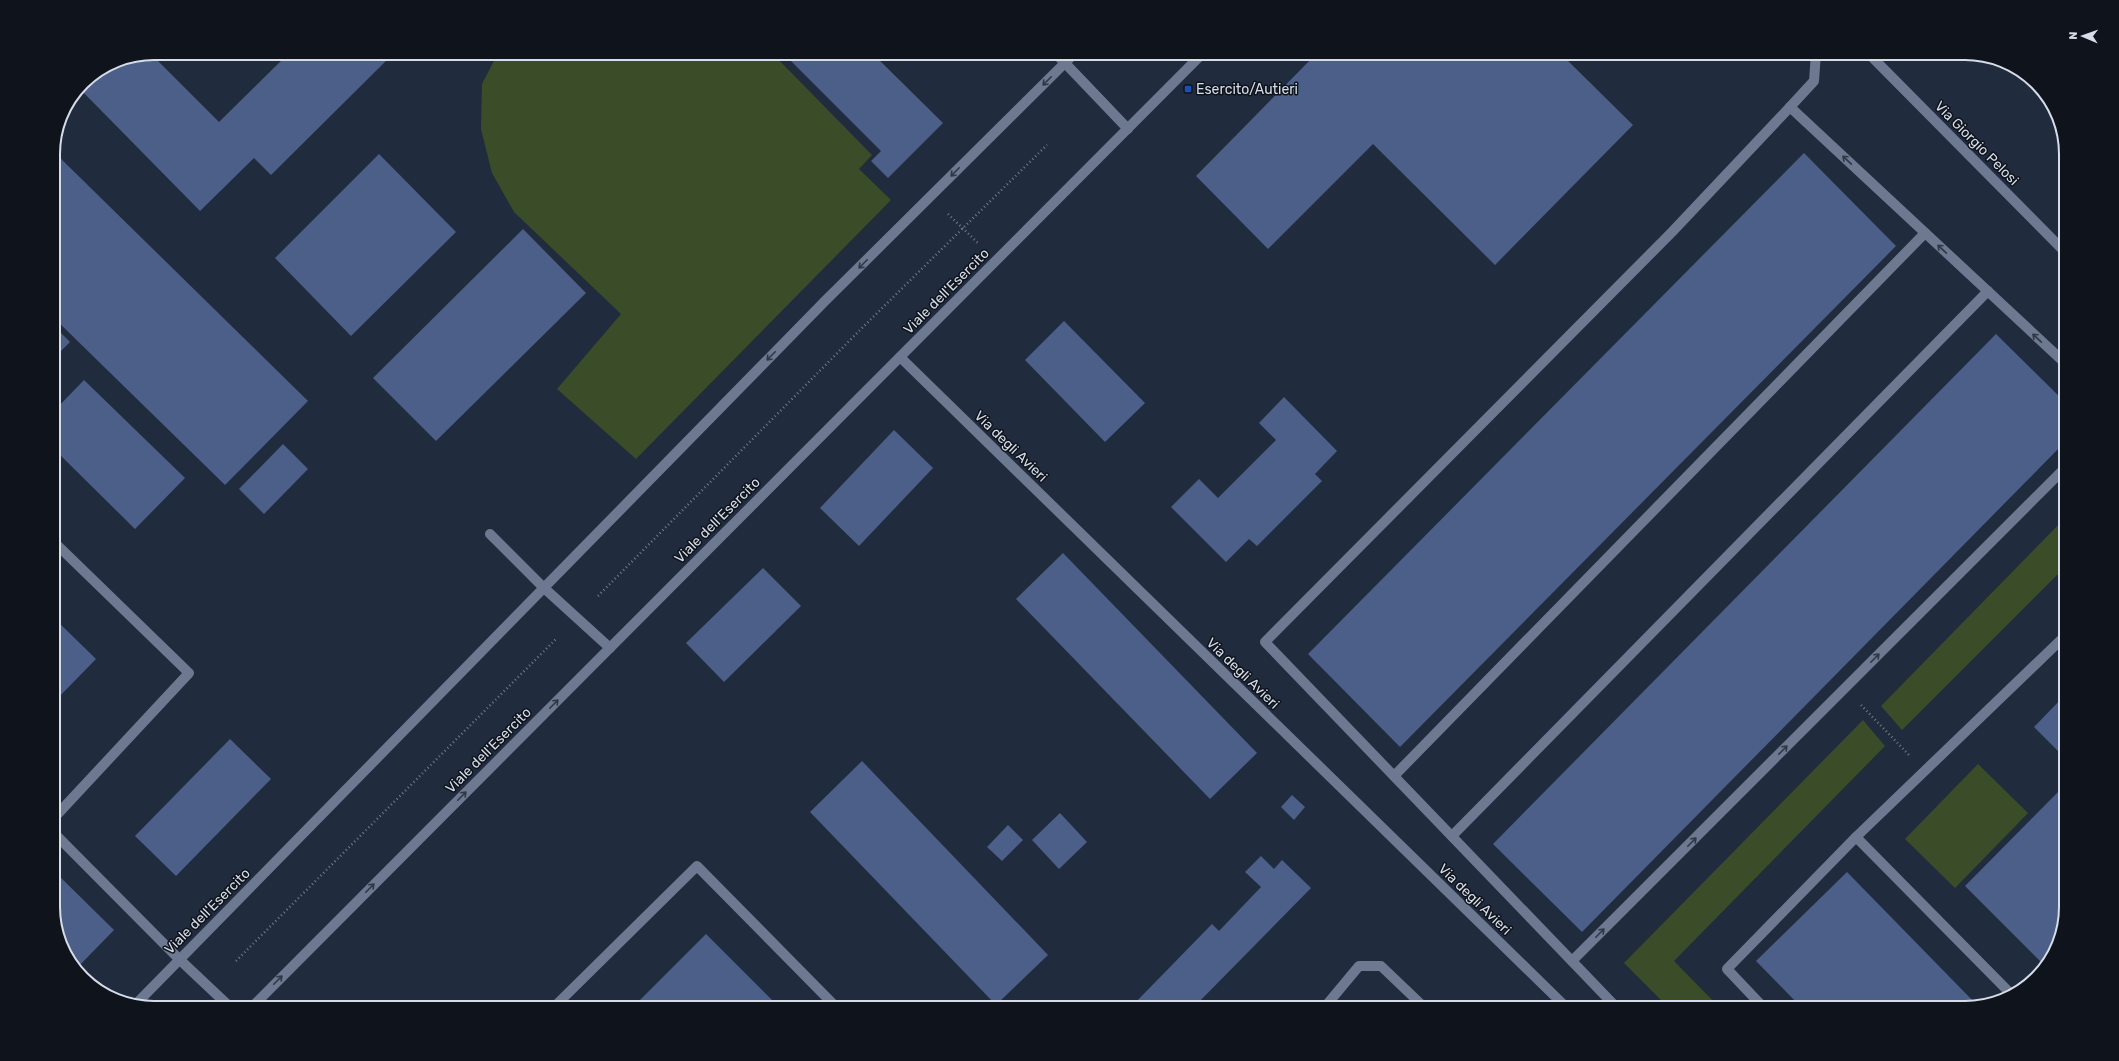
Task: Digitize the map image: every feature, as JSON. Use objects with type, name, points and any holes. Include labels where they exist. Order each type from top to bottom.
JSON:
[{"type":"street","points":[[1062,60],[1128,128]]},
{"type":"street","name":"Viale dell'Esercito","points":[[140,1000],[825,301],[1068,60]]},
{"type":"street","name":"Viale dell'Esercito","points":[[258,1001],[1196,60]]},
{"type":"street","points":[[1610,1001],[1265,642],[1672,232],[1814,81],[1816,60]]},
{"type":"street","name":"Via Giorgio Pelosi","points":[[1875,60],[2059,246]]},
{"type":"street","points":[[1790,106],[2059,357]]},
{"type":"street","points":[[1394,776],[1925,233]]},
{"type":"street","points":[[1452,836],[1988,291]]},
{"type":"street","name":"Via degli Avieri","points":[[900,357],[1561,1001]]},
{"type":"street","points":[[1572,961],[2059,474]]},
{"type":"street","points":[[490,534],[543,587],[610,648]]},
{"type":"street","points":[[60,548],[189,673],[60,811]]},
{"type":"street","points":[[1757,1001],[1727,969],[1856,837],[2059,642]]},
{"type":"street","points":[[1856,837],[2008,991]]},
{"type":"street","points":[[60,839],[179,959],[224,1001]]},
{"type":"street","points":[[560,1001],[697,866],[830,1001]]},
{"type":"street","points":[[1330,1001],[1359,966],[1381,966],[1418,1001]]},
{"type":"path","points":[[598,596],[1047,145]]},
{"type":"path","points":[[946,212],[979,244]]},
{"type":"path","points":[[236,961],[556,639]]},
{"type":"path","points":[[1869,713],[1899,744]]},
{"type":"green space","points":[[494,60],[779,60],[872,155],[859,169],[891,200],[636,459],[557,389],[621,314],[514,212],[492,173],[481,129],[482,84]]},
{"type":"green space","points":[[2059,524],[2059,573],[1902,730],[1881,706]]},
{"type":"green space","points":[[1863,720],[1885,746],[1674,961],[1713,1001],[1662,1001],[1624,963]]},
{"type":"green space","points":[[1978,764],[2028,813],[1955,888],[1905,839]]},
{"type":"building","points":[[157,60],[219,122],[282,60],[387,60],[271,175],[254,158],[200,211],[83,92],[92,83],[112,70],[130,63]]},
{"type":"building","points":[[790,60],[879,60],[943,123],[888,178],[871,161],[881,151]]},
{"type":"building","points":[[1310,60],[1567,60],[1633,125],[1495,265],[1373,144],[1268,249],[1196,176]]},
{"type":"building","points":[[1804,153],[1896,246],[1400,747],[1308,654]]},
{"type":"building","points":[[379,154],[456,232],[351,336],[275,258]]},
{"type":"building","points":[[60,158],[308,401],[225,485],[60,324]]},
{"type":"building","points":[[523,229],[586,293],[436,441],[373,378]]},
{"type":"building","points":[[1064,321],[1145,403],[1105,442],[1025,360]]},
{"type":"building","points":[[60,332],[70,342],[60,352]]},
{"type":"building","points":[[1996,334],[2059,396],[2059,448],[1582,932],[1493,844]]},
{"type":"building","points":[[84,380],[185,478],[135,529],[60,455],[60,405]]},
{"type":"building","points":[[1284,397],[1337,451],[1315,474],[1322,481],[1257,546],[1249,539],[1226,562],[1171,507],[1199,479],[1218,498],[1276,440],[1259,423]]},
{"type":"building","points":[[894,430],[933,468],[859,546],[820,508]]},
{"type":"building","points":[[283,444],[308,469],[264,514],[239,489]]},
{"type":"building","points":[[1063,553],[1257,753],[1210,799],[1016,599]]},
{"type":"building","points":[[763,568],[801,606],[724,682],[686,643]]},
{"type":"building","points":[[60,624],[96,659],[60,696]]},
{"type":"building","points":[[2059,701],[2059,752],[2034,727]]},
{"type":"building","points":[[230,739],[271,779],[176,876],[135,836]]},
{"type":"building","points":[[862,761],[1048,955],[1000,1001],[992,1001],[810,812]]},
{"type":"building","points":[[2059,791],[2059,913],[2054,937],[2041,962],[1965,886]]},
{"type":"building","points":[[1292,795],[1305,807],[1294,820],[1281,807]]},
{"type":"building","points":[[1060,813],[1087,842],[1059,869],[1032,840]]},
{"type":"building","points":[[1008,825],[1023,840],[1002,861],[987,847]]},
{"type":"building","points":[[1261,856],[1274,869],[1282,860],[1311,888],[1200,1001],[1137,1001],[1212,924],[1219,931],[1261,887],[1245,872]]},
{"type":"building","points":[[1847,872],[1972,1000],[1795,1001],[1756,961]]},
{"type":"building","points":[[60,877],[114,930],[80,965],[70,949],[62,925],[60,913]]},
{"type":"building","points":[[706,934],[773,1001],[639,1001]]},
{"type":"place","name":"Esercito/Autieri","points":[[1188,89]]}]
